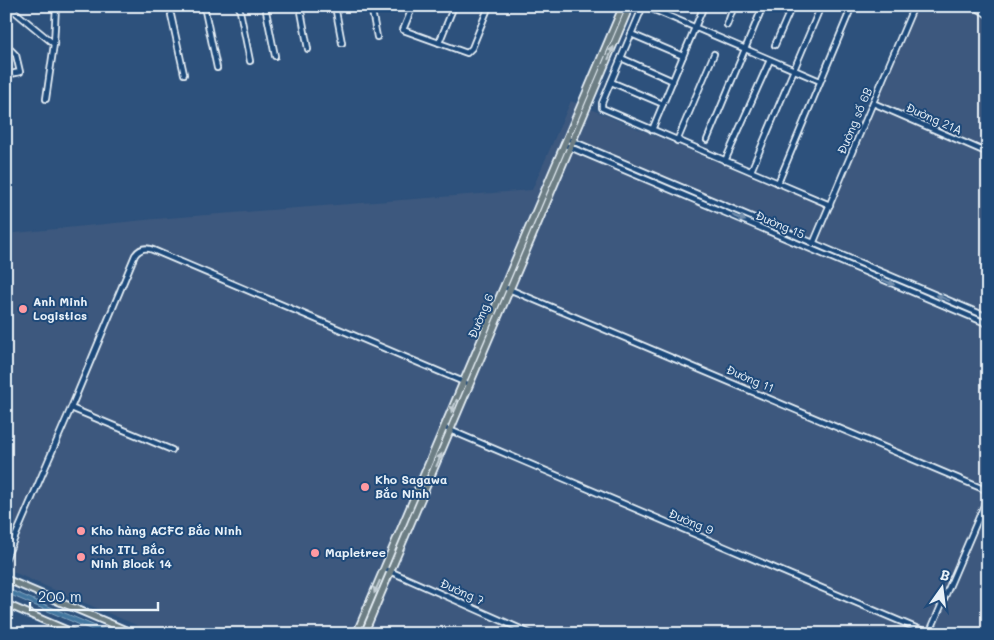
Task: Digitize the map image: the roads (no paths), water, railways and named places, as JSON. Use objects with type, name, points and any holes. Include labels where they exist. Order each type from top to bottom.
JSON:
[{"type":"main road","name":"Đường 6","points":[[569,143],[623,6]]},
{"type":"main road","name":"Đường 6","points":[[356,634],[388,570],[451,431],[467,384],[507,288],[630,6]]},
{"type":"main road","name":"Đường 6","points":[[364,634],[444,428],[467,384]]},
{"type":"main road","points":[[6,579],[135,634]]},
{"type":"main road","points":[[6,604],[76,634]]},
{"type":"street","points":[[8,6],[54,44]]},
{"type":"street","points":[[46,99],[54,44],[56,6]]},
{"type":"street","points":[[204,6],[217,68]]},
{"type":"street","points":[[239,6],[250,61]]},
{"type":"street","points":[[266,6],[275,56]]},
{"type":"street","points":[[300,6],[308,49]]},
{"type":"street","points":[[335,6],[342,43]]},
{"type":"street","points":[[371,6],[377,37]]},
{"type":"street","points":[[413,6],[404,30],[467,53],[472,48],[490,6]]},
{"type":"street","points":[[439,43],[454,6]]},
{"type":"street","points":[[820,81],[644,6],[602,103],[602,108],[830,205]]},
{"type":"street","points":[[652,130],[704,6]]},
{"type":"street","points":[[727,24],[734,6]]},
{"type":"street","points":[[707,140],[763,6]]},
{"type":"street","points":[[775,45],[792,6]]},
{"type":"street","points":[[751,171],[821,6]]},
{"type":"street","points":[[778,183],[852,6]]},
{"type":"street","name":"Đường số 6B","points":[[811,249],[914,6]]},
{"type":"street","points":[[974,6],[988,14]]},
{"type":"street","points":[[171,15],[184,74]]},
{"type":"street","points":[[631,34],[683,56]]},
{"type":"street","points":[[6,45],[16,55],[20,72],[6,75]]},
{"type":"street","points":[[677,141],[714,54]]},
{"type":"street","points":[[621,58],[673,81]]},
{"type":"street","points":[[725,161],[770,60]]},
{"type":"street","points":[[611,82],[663,104]]},
{"type":"street","name":"Đường 21A","points":[[873,103],[988,153]]},
{"type":"street","name":"Đường 15","points":[[569,143],[988,324]]},
{"type":"street","name":"Đường 15","points":[[653,179],[814,243],[988,317]]},
{"type":"street","points":[[6,558],[72,408],[135,255],[144,248],[153,250],[467,384]]},
{"type":"street","name":"Đường 11","points":[[507,288],[988,491]]},
{"type":"street","points":[[72,408],[172,450]]},
{"type":"street","name":"Đường 9","points":[[444,428],[929,634]]},
{"type":"street","points":[[929,634],[988,496]]},
{"type":"street","name":"Đường 7","points":[[388,570],[532,634]]},
{"type":"place","name":"Anh Minh Logistics","points":[[23,309]]},
{"type":"place","name":"Kho Sagawa Bắc Ninh","points":[[365,487]]},
{"type":"place","name":"Kho hàng ACFC Bắc Ninh","points":[[81,531]]},
{"type":"place","name":"Mapletree","points":[[315,553]]},
{"type":"place","name":"Kho ITL Bắc Ninh Block 14","points":[[81,557]]}]
